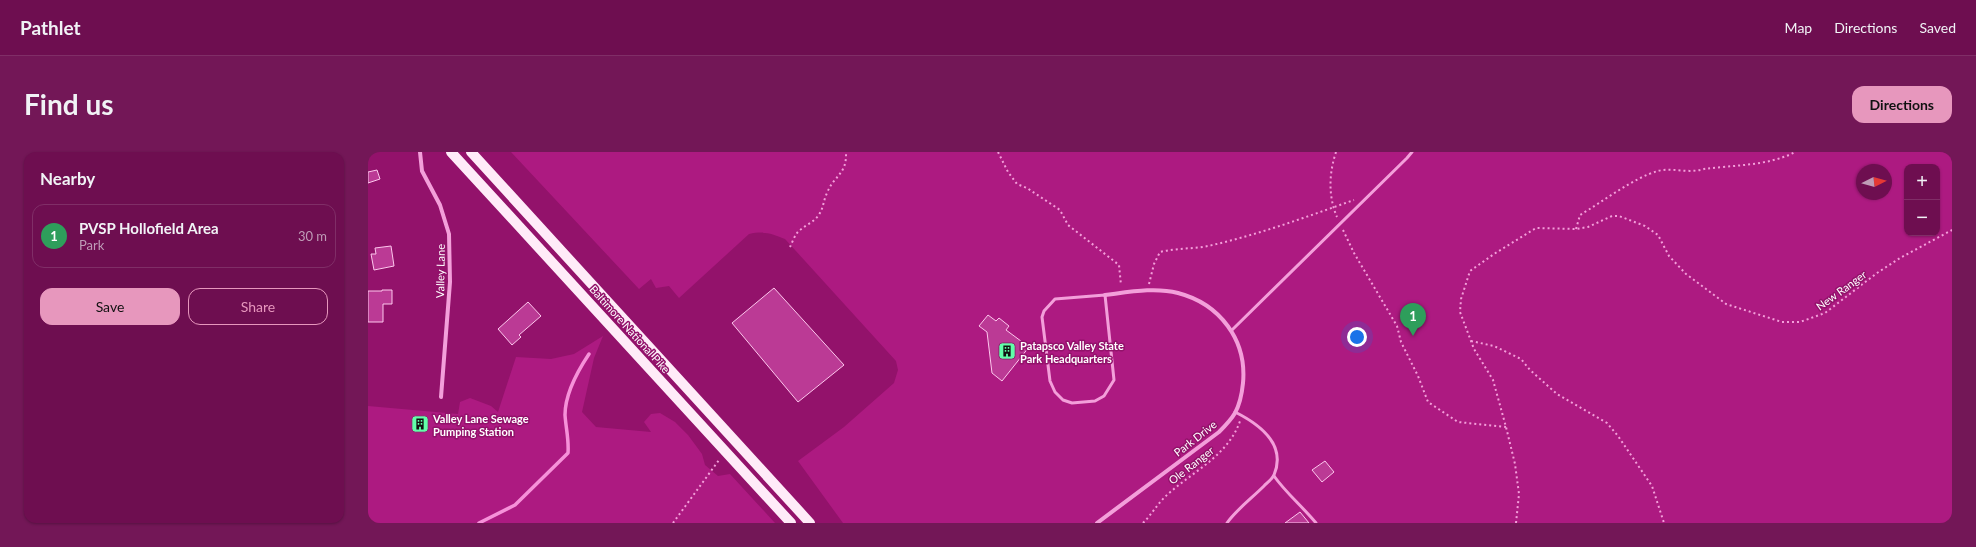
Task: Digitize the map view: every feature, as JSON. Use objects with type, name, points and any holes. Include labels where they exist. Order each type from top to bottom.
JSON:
[{"type":"main road","name":"Baltimore National Pike","points":[[452,152],[791,523]]},
{"type":"main road","name":"Baltimore National Pike","points":[[471,152],[810,523]]},
{"type":"street","name":"Valley Lane","points":[[420,152],[419,158],[422,171],[446,220],[450,246],[450,282],[441,396]]},
{"type":"street","name":"Park Drive","points":[[1097,523],[1219,432],[1235,412],[1242,391],[1243,366],[1238,342],[1232,330],[1212,310],[1195,299],[1176,292],[1147,290],[1105,295]]},
{"type":"lane","points":[[1232,330],[1412,152]]},
{"type":"lane","name":"Park Drive","points":[[1105,295],[1114,380],[1104,396],[1095,401],[1082,403],[1063,400],[1055,392],[1050,382],[1042,317],[1044,311],[1055,299],[1105,295]]},
{"type":"lane","points":[[1227,523],[1274,476],[1276,461],[1274,447],[1266,432],[1252,420],[1235,412]]},
{"type":"lane","points":[[1274,476],[1285,491],[1303,507],[1316,523]]},
{"type":"path","points":[[790,248],[796,234],[817,217],[824,206],[826,193],[842,173],[847,160],[846,152]]},
{"type":"path","points":[[998,152],[1017,184],[1028,188],[1060,210],[1068,225],[1119,266],[1122,293]]},
{"type":"path","points":[[1336,152],[1331,168],[1333,206],[1357,259],[1396,326],[1401,342],[1418,376],[1428,402],[1458,422],[1506,427]]},
{"type":"path","points":[[1576,229],[1580,215],[1649,174],[1665,170],[1696,172],[1704,169],[1788,156],[1795,152]]},
{"type":"path","points":[[1147,290],[1154,264],[1160,252],[1208,246],[1286,225],[1333,206],[1370,195]]},
{"type":"path","name":"New Ranger","points":[[1516,523],[1519,494],[1515,464],[1506,427],[1493,380],[1470,340],[1460,312],[1461,299],[1470,272],[1494,254],[1536,228],[1576,229],[1588,227],[1612,216],[1619,216],[1645,226],[1658,235],[1670,256],[1686,274],[1726,304],[1782,322],[1800,322],[1825,313],[1877,273],[1900,258],[1952,230]]},
{"type":"path","points":[[1470,340],[1494,346],[1521,359],[1530,370],[1556,394],[1607,423],[1618,436],[1652,486],[1664,523]]},
{"type":"path","name":"Ole Ranger","points":[[1143,523],[1166,496],[1221,452],[1236,434],[1242,416]]},
{"type":"path","points":[[673,523],[725,451]]},
{"type":"shaded area","points":[[511,152],[1952,152],[1952,523],[843,523],[798,461],[844,427],[894,383],[898,370],[896,361],[785,239],[771,234],[749,234],[679,298],[669,286],[656,288],[651,279],[639,289]]},
{"type":"shaded area","points":[[603,336],[594,358],[582,412],[596,427],[651,432],[644,422],[651,414],[660,413],[675,422],[688,435],[702,454],[705,465],[718,476],[730,474],[775,523],[368,523],[368,406],[458,414],[460,402],[470,398],[491,406],[498,412],[516,357],[551,359],[574,354]]},
{"type":"building","points":[[377,170],[380,179],[368,183],[368,172]]},
{"type":"building","points":[[391,246],[394,266],[374,270],[371,254],[376,254],[375,248]]},
{"type":"building","points":[[774,288],[844,365],[798,402],[732,323]]},
{"type":"building","points":[[392,290],[392,304],[383,304],[383,322],[368,322],[368,291]]},
{"type":"building","points":[[528,302],[541,316],[519,335],[521,337],[512,345],[498,329]]},
{"type":"building","name":"Patapsco Valley State Park Headquarters","points":[[988,315],[996,321],[999,318],[1009,326],[1006,330],[1029,347],[1002,381],[992,373],[987,332],[979,326]]},
{"type":"building","points":[[1325,461],[1334,472],[1322,482],[1312,470]]},
{"type":"building","points":[[1300,512],[1309,523],[1285,523]]},
{"type":"waterway","points":[[479,523],[515,505],[568,453],[565,415],[567,399],[576,376],[589,354]]},
{"type":"place","name":"PVSP Hollofield Area","points":[[1413,336]]},
{"type":"place","name":"Patapsco Valley State Park Headquarters","points":[[1007,351]]},
{"type":"place","name":"Valley Lane Sewage Pumping Station","points":[[420,424]]}]
